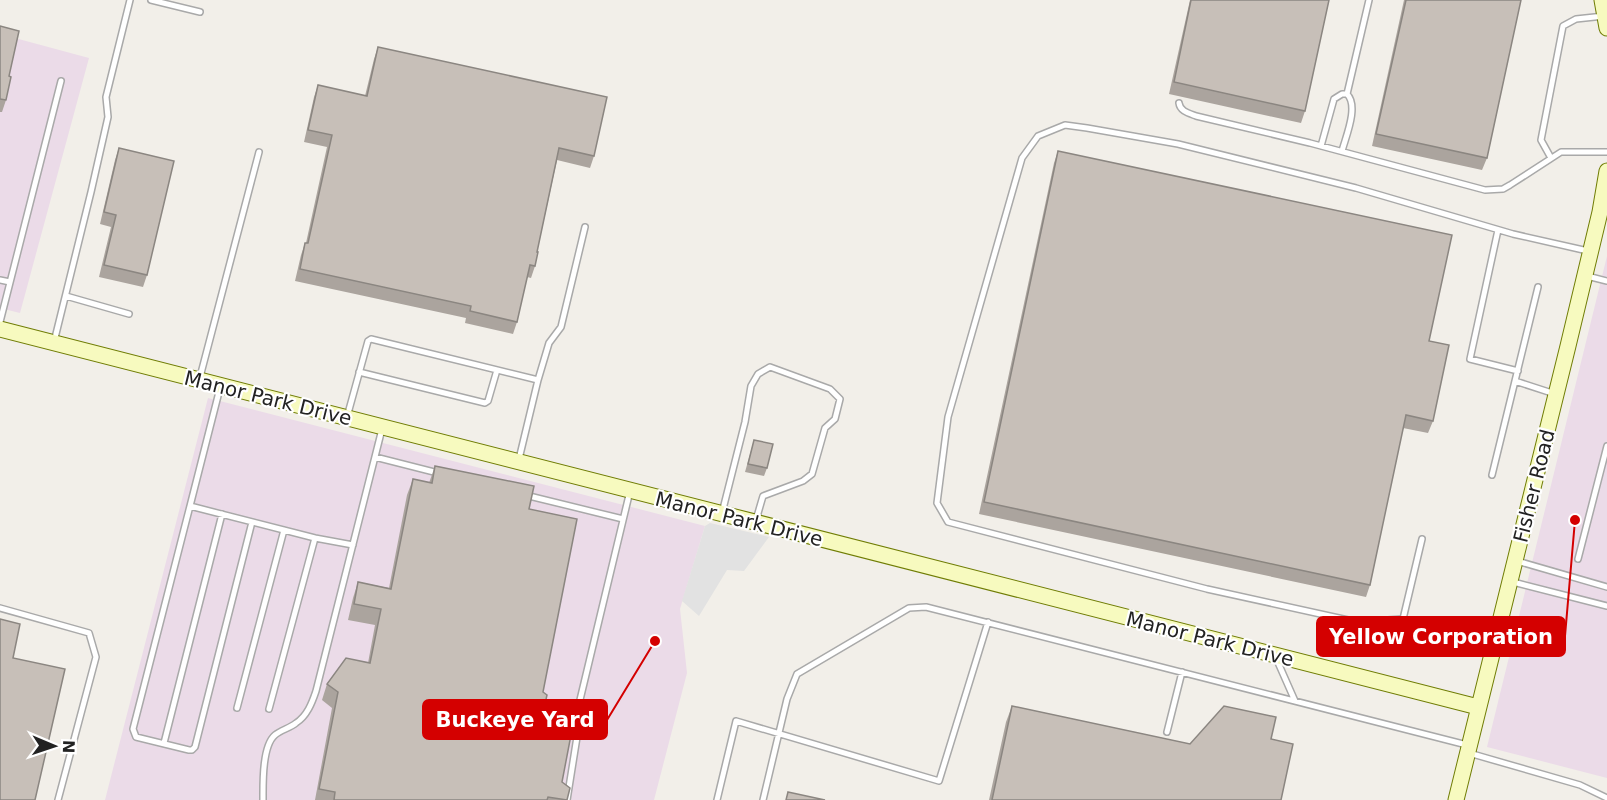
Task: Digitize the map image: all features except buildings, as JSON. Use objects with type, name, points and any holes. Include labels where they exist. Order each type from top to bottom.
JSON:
[{"type":"street","points":[[1602,0],[1606,22]]},
{"type":"street","name":"Fisher Road","points":[[1456,800],[1585,275],[1607,171]]},
{"type":"street","name":"Manor Park Drive","points":[[0,329],[1478,707]]},
{"type":"lane","points":[[54,343],[108,117],[106,97],[130,0]]},
{"type":"lane","points":[[151,0],[200,12]]},
{"type":"lane","points":[[1347,94],[1369,0]]},
{"type":"lane","points":[[1551,158],[1541,140],[1563,26],[1576,19],[1606,22]]},
{"type":"lane","points":[[0,322],[61,81]]},
{"type":"lane","points":[[1321,146],[1334,99],[1347,94]]},
{"type":"lane","points":[[1342,151],[1353,108],[1350,96],[1347,94]]},
{"type":"lane","points":[[1179,103],[1183,110],[1196,116],[1342,151],[1485,190],[1503,189],[1561,152],[1607,152]]},
{"type":"lane","points":[[1495,641],[1403,619],[1357,622],[1207,589],[948,522],[937,503],[948,417],[1022,158],[1038,135],[1065,125],[1178,144],[1356,188],[1498,230],[1590,251]]},
{"type":"lane","points":[[199,381],[259,152]]},
{"type":"lane","points":[[518,462],[549,343],[561,327],[585,227]]},
{"type":"lane","points":[[1498,230],[1470,359],[1518,371]]},
{"type":"lane","points":[[1585,275],[1607,281]]},
{"type":"lane","points":[[0,280],[10,282]]},
{"type":"lane","points":[[1492,475],[1538,287]]},
{"type":"lane","points":[[66,296],[129,314]]},
{"type":"lane","points":[[347,418],[368,341],[371,339],[538,381]]},
{"type":"lane","points":[[722,514],[745,422],[751,386],[758,374],[770,368],[830,389],[840,399],[835,419],[825,428],[812,474],[802,481],[763,496],[755,523]]},
{"type":"lane","points":[[359,372],[485,403],[489,401],[497,370]]},
{"type":"lane","points":[[1515,381],[1556,395]]},
{"type":"lane","points":[[220,386],[133,729],[136,737],[189,750],[195,747],[252,522]]},
{"type":"lane","points":[[263,800],[263,767],[271,741],[274,736],[299,722],[308,711],[316,691],[382,428]]},
{"type":"lane","points":[[1578,560],[1607,446]]},
{"type":"lane","points":[[375,457],[442,474]]},
{"type":"lane","points":[[567,800],[577,737],[579,704],[630,491]]},
{"type":"lane","points":[[521,494],[623,519]]},
{"type":"lane","points":[[190,506],[315,538],[353,545]]},
{"type":"lane","points":[[164,743],[222,514]]},
{"type":"lane","points":[[237,708],[284,530]]},
{"type":"lane","points":[[269,709],[315,538]]},
{"type":"lane","points":[[1403,619],[1422,539]]},
{"type":"lane","points":[[1515,560],[1607,587]]},
{"type":"lane","points":[[1510,581],[1607,606]]},
{"type":"lane","points":[[763,800],[787,699],[797,674],[909,608],[926,606],[1295,701],[1468,749],[1580,785],[1607,798]]},
{"type":"lane","points":[[0,608],[89,633],[96,657],[58,800]]},
{"type":"lane","points":[[717,800],[736,721],[939,781],[988,622]]},
{"type":"lane","points":[[1275,656],[1295,701]]},
{"type":"lane","points":[[1167,732],[1182,672]]},
{"type":"shaded area","points":[[0,34],[89,58],[20,313],[0,308]]},
{"type":"shaded area","points":[[1607,256],[1607,778],[1487,747]]},
{"type":"shaded area","points":[[208,398],[705,526],[680,609],[687,673],[654,800],[105,800]]},
{"type":"shaded area","points":[[710,523],[769,537],[744,571],[727,570],[699,616],[682,601],[705,526]]},
{"type":"place","name":"Yellow Corporation","points":[[1575,520]]},
{"type":"place","name":"Buckeye Yard","points":[[655,641]]}]
